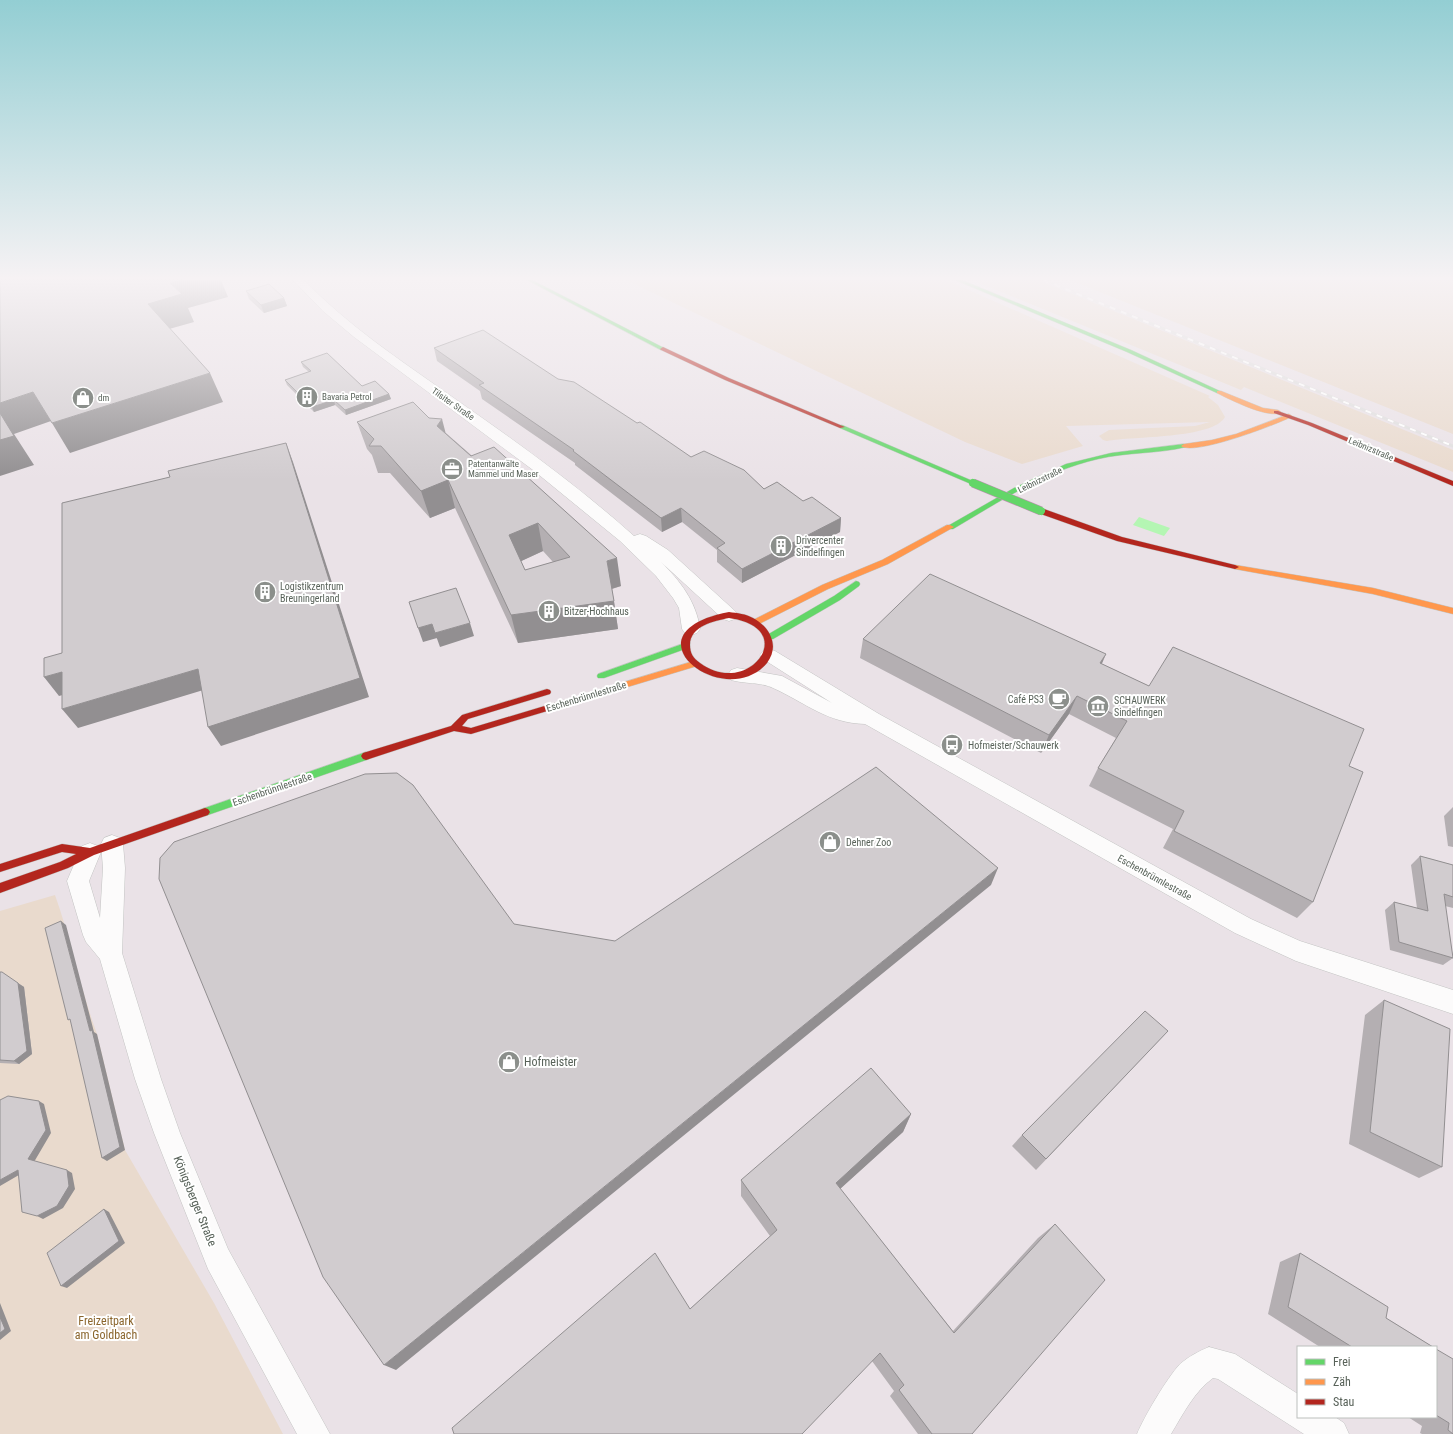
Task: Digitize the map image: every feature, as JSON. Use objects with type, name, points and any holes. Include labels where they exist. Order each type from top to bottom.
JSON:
[{"type":"main road","points":[[659,347],[727,379],[973,483],[1101,534],[1196,560],[1286,578],[1362,589],[1453,611]]},
{"type":"main road","points":[[680,347],[742,378],[900,445],[1050,506],[1127,533],[1194,550],[1236,557]]},
{"type":"main road","points":[[1119,347],[1262,410],[1278,412]]},
{"type":"main road","points":[[1129,351],[1152,358],[1257,399],[1278,412]]},
{"type":"main road","points":[[1189,379],[1225,399],[1234,408]]},
{"type":"main road","name":"Leibnizstraße","points":[[1252,418],[1257,414],[1278,412],[1453,484]]},
{"type":"main road","name":"Leibnizstraße","points":[[756,622],[825,587],[869,570],[1035,480],[1060,469],[1111,454],[1200,446],[1227,440],[1257,431],[1289,416]]},
{"type":"main road","points":[[1227,440],[1241,425]]},
{"type":"main road","name":"Leibnizstraße","points":[[769,646],[852,588],[869,570]]},
{"type":"main road","points":[[729,615],[739,616],[756,622],[764,629],[769,646],[765,662],[757,668],[738,675],[713,674],[702,670],[694,664],[687,655],[685,646],[686,637],[691,629],[707,618],[729,615]]},
{"type":"main road","name":"Eschenbrünnlestraße","points":[[594,678],[685,646]]},
{"type":"main road","name":"Eschenbrünnlestraße","points":[[454,728],[471,731],[694,664]]},
{"type":"main road","name":"Eschenbrünnlestraße","points":[[0,888],[64,865],[90,852],[112,844],[369,755],[454,728],[465,717],[556,689]]},
{"type":"main road","name":"Eschenbrünnlestraße","points":[[0,868],[62,848],[90,852]]},
{"type":"street","name":"Tilsiter Straße","points":[[376,347],[497,434],[575,494],[626,537],[666,578],[686,605],[691,629]]},
{"type":"street","name":"Tilsiter Straße","points":[[575,494],[662,554],[729,615]]},
{"type":"street","name":"Eschenbrünnlestraße","points":[[769,646],[872,719],[1243,926],[1296,950],[1453,1002]]},
{"type":"street","name":"Eschenbrünnlestraße","points":[[738,675],[776,681],[822,707],[836,712],[872,719]]},
{"type":"street","name":"Königsberger Straße","points":[[112,844],[114,868],[110,953],[148,1079],[218,1259],[314,1434]]},
{"type":"street","name":"Königsberger Straße","points":[[90,852],[78,881],[94,935],[110,953]]},
{"type":"street","points":[[1152,1434],[1191,1375],[1209,1362],[1224,1365],[1297,1411]]},
{"type":"street","points":[[1308,1418],[1332,1434]]},
{"type":"green space","points":[[766,347],[1098,347],[1210,396],[1208,397],[1218,405],[1225,417],[1218,424],[1189,433],[1107,441],[1103,440],[1099,436],[1109,430],[1195,426],[1210,422],[1066,426],[1083,446],[1022,464],[965,442]]},
{"type":"green space","points":[[1136,347],[1201,347],[1453,450],[1453,472],[1244,387],[1241,390]]},
{"type":"green space","points":[[1236,347],[1453,347],[1453,434]]},
{"type":"green space","name":"Freizeitpark am Goldbach","points":[[55,895],[97,1034],[125,1150],[214,1303],[283,1434],[0,1434],[0,911]]},
{"type":"shaded area","points":[[1139,517],[1170,528],[1164,536],[1133,525]]},
{"type":"building","points":[[0,347],[187,347],[210,373],[52,423],[33,392],[0,403]]},
{"type":"building","points":[[509,347],[558,379],[574,382],[637,423],[640,422],[691,457],[704,451],[744,470],[764,489],[777,482],[803,501],[812,497],[841,518],[742,569],[717,548],[725,543],[681,508],[661,518],[573,451],[574,450],[479,385],[484,383],[434,348]]},
{"type":"building","points":[[327,353],[362,386],[375,381],[389,394],[345,410],[334,400],[312,407],[285,380],[311,371],[301,362]]},
{"type":"building","points":[[413,402],[429,418],[442,419],[437,426],[471,456],[494,447],[617,558],[607,561],[614,601],[511,615],[448,480],[421,491],[381,446],[369,446],[374,439],[357,422]],"holes":[[[538,523],[570,557],[525,570],[509,535]]]},
{"type":"building","points":[[0,413],[14,436],[0,440]]},
{"type":"building","points":[[286,443],[360,678],[208,727],[198,669],[62,709],[62,672],[44,677],[44,658],[62,653],[62,503],[170,477],[168,471]]},
{"type":"building","points":[[930,574],[1106,654],[1100,663],[1149,686],[1173,647],[1364,729],[1349,766],[1363,772],[1313,902],[1174,831],[1184,811],[1098,768],[1127,721],[1077,696],[1049,735],[863,639]]},
{"type":"building","points":[[456,588],[470,623],[435,633],[432,624],[418,628],[409,602]]},
{"type":"building","name":"Hofmeister","points":[[876,767],[998,868],[384,1365],[323,1277],[159,879],[160,858],[174,842],[365,774],[397,773],[413,785],[514,924],[615,941]]},
{"type":"building","points":[[1420,856],[1453,865],[1453,897],[1444,894],[1453,958],[1399,942],[1394,902],[1428,911]]},
{"type":"building","points":[[61,921],[90,1031],[92,1030],[120,1147],[102,1158],[70,1019],[68,1020],[45,928]]},
{"type":"building","points":[[0,972],[18,983],[27,1051],[14,1061],[0,1060]]},
{"type":"building","points":[[1384,1000],[1450,1029],[1442,1167],[1370,1132]]},
{"type":"building","points":[[1145,1011],[1168,1031],[1046,1159],[1022,1135]]},
{"type":"building","points":[[871,1068],[911,1114],[836,1183],[954,1333],[1055,1224],[1105,1280],[972,1434],[932,1434],[899,1390],[904,1385],[880,1353],[802,1434],[454,1434],[452,1428],[655,1253],[690,1309],[777,1230],[741,1180]]},
{"type":"building","points":[[8,1096],[39,1101],[46,1130],[28,1159],[67,1170],[69,1186],[57,1206],[37,1216],[22,1212],[18,1170],[0,1180],[0,1100]]},
{"type":"building","points":[[104,1209],[119,1241],[61,1286],[47,1253]]},
{"type":"building","points":[[1300,1253],[1388,1307],[1386,1318],[1431,1346],[1350,1346],[1288,1307]]},
{"type":"building","points":[[0,1317],[5,1329],[0,1333]]},
{"type":"building","points":[[1437,1350],[1453,1359],[1453,1434],[1448,1430],[1449,1423],[1437,1416]]},
{"type":"railway","points":[[1208,347],[1453,446]]},
{"type":"traffic: fast","points":[[659,347],[663,349]]},
{"type":"traffic: fast","points":[[1119,347],[1219,392]]},
{"type":"traffic: fast","points":[[842,427],[973,483]]},
{"type":"traffic: fast","points":[[950,527],[1000,498],[1051,472],[1099,457],[1136,451],[1184,446]]},
{"type":"traffic: fast","points":[[973,483],[1041,511]]},
{"type":"traffic: fast","points":[[770,637],[837,598],[856,584]]},
{"type":"traffic: fast","points":[[601,676],[685,646]]},
{"type":"traffic: fast","points":[[205,812],[366,756]]},
{"type":"traffic: slow","points":[[1219,392],[1262,410],[1278,412]]},
{"type":"traffic: slow","points":[[1184,446],[1238,436],[1289,416]]},
{"type":"traffic: slow","points":[[756,622],[825,587],[885,562],[950,527]]},
{"type":"traffic: slow","points":[[1235,567],[1373,591],[1453,611]]},
{"type":"traffic: slow","points":[[591,695],[694,664]]},
{"type":"traffic: jam","points":[[663,349],[727,379],[842,427]]},
{"type":"traffic: jam","points":[[1276,412],[1310,424],[1453,484]]},
{"type":"traffic: jam","points":[[1041,511],[1120,539],[1235,567]]},
{"type":"traffic: jam","points":[[729,615],[750,620],[762,629],[766,634],[769,646],[765,659],[754,670],[737,675],[718,674],[701,669],[690,659],[688,655],[686,641],[689,634],[693,628],[700,624],[715,618],[729,615]]},
{"type":"traffic: jam","points":[[454,728],[465,717],[547,692]]},
{"type":"traffic: jam","points":[[366,756],[454,728],[471,731],[591,695]]},
{"type":"traffic: jam","points":[[0,888],[64,865],[90,852],[205,812]]},
{"type":"traffic: jam","points":[[0,868],[62,848],[90,852]]},
{"type":"place","name":"Bavaria Petrol","points":[[307,397]]},
{"type":"place","name":"dm","points":[[83,398]]},
{"type":"place","name":"Patentanwälte Mammel und Maser","points":[[452,469]]},
{"type":"place","name":"Drivercenter Sindelfingen","points":[[781,546]]},
{"type":"place","name":"Logistikzentrum Breuningerland","points":[[265,592]]},
{"type":"place","name":"Bitzer-Hochhaus","points":[[549,611]]},
{"type":"place","name":"Café PS3","points":[[1059,699]]},
{"type":"place","name":"SCHAUWERK Sindelfingen","points":[[1098,706]]},
{"type":"place","name":"Hofmeister/Schauwerk","points":[[952,745]]},
{"type":"place","name":"Dehner Zoo","points":[[830,842]]},
{"type":"place","name":"Hofmeister","points":[[509,1062]]}]
